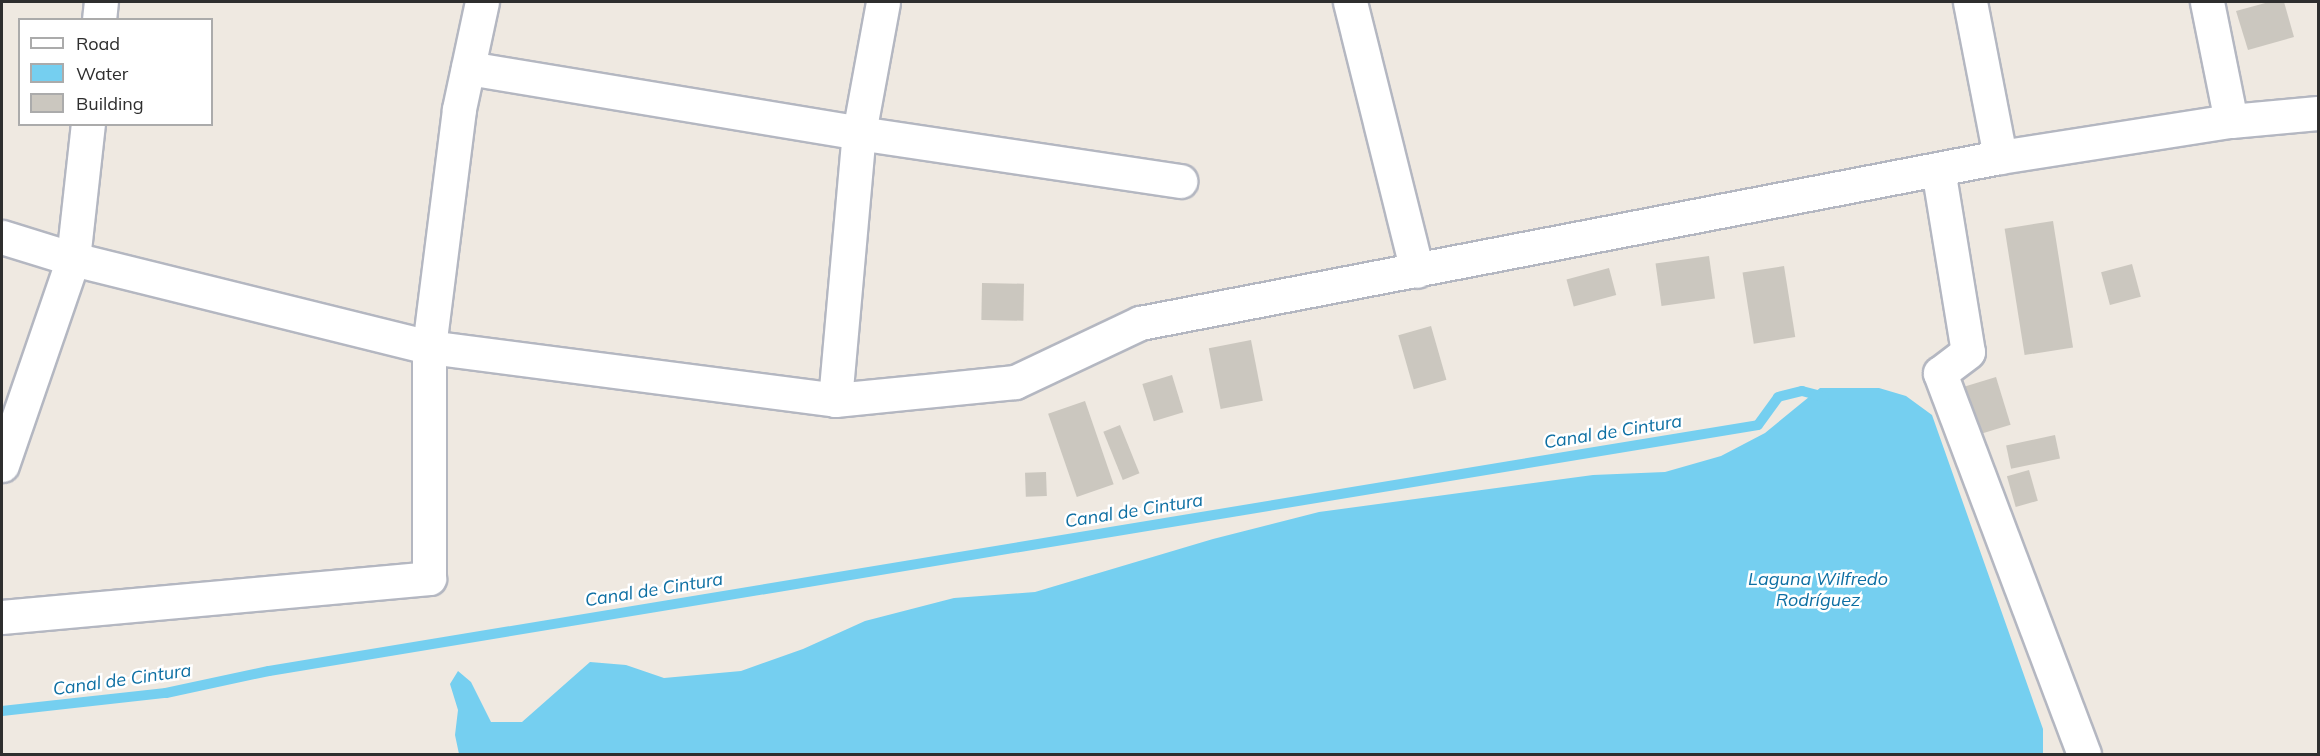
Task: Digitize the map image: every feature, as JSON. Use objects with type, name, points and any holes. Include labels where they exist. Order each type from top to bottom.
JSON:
[{"type":"street","points":[[99,18],[101,2]]},
{"type":"street","points":[[2,617],[429,578],[429,347],[459,109],[482,2]]},
{"type":"street","points":[[835,400],[859,133],[883,2]]},
{"type":"street","points":[[1350,2],[1417,271]]},
{"type":"street","points":[[1970,2],[2000,157]]},
{"type":"street","points":[[2207,2],[2231,122]]},
{"type":"street","points":[[468,68],[859,133],[1180,181]]},
{"type":"street","points":[[2,237],[74,259],[429,347],[835,400],[1015,382],[1140,323],[2000,157],[2231,122],[2319,113]]},
{"type":"street","points":[[2,465],[74,259],[88,126]]},
{"type":"street","points":[[1938,169],[1968,352],[1940,373],[2084,754]]},
{"type":"water","name":"Laguna Wilfredo Rodríguez","points":[[1820,388],[1879,388],[1906,396],[1932,415],[2043,729],[2043,754],[459,754],[455,735],[458,710],[450,684],[458,671],[471,682],[491,722],[522,722],[590,662],[626,665],[664,678],[741,671],[803,649],[865,621],[954,598],[1035,592],[1213,539],[1319,512],[1593,475],[1665,472],[1721,456],[1765,433]]},
{"type":"building","points":[[2269,2],[2284,2],[2294,37],[2248,50],[2236,11]]},
{"type":"building","points":[[2053,221],[2073,347],[2025,355],[2005,229]]},
{"type":"building","points":[[1709,256],[1715,299],[1662,306],[1656,264]]},
{"type":"building","points":[[2132,264],[2141,297],[2110,305],[2101,272]]},
{"type":"building","points":[[1784,266],[1795,337],[1754,344],[1743,273]]},
{"type":"building","points":[[1609,268],[1616,295],[1574,306],[1566,279]]},
{"type":"building","points":[[982,283],[1024,284],[1023,321],[981,320]]},
{"type":"building","points":[[1431,326],[1446,380],[1414,389],[1398,335]]},
{"type":"building","points":[[1251,340],[1263,401],[1221,409],[1209,348]]},
{"type":"building","points":[[1172,375],[1183,412],[1154,421],[1142,384]]},
{"type":"building","points":[[1996,377],[2011,425],[1970,437],[1956,389]]},
{"type":"building","points":[[1085,401],[1114,484],[1077,497],[1048,414]]},
{"type":"building","points":[[1120,425],[1139,473],[1123,480],[1103,432]]},
{"type":"building","points":[[2055,435],[2060,458],[2011,469],[2006,445]]},
{"type":"building","points":[[2029,470],[2038,501],[2016,507],[2007,476]]},
{"type":"building","points":[[1046,472],[1047,496],[1026,497],[1025,473]]},
{"type":"waterway","name":"Canal de Cintura","points":[[2,711],[166,693],[269,671],[1758,425],[1778,397],[1802,391],[1824,397]]}]
